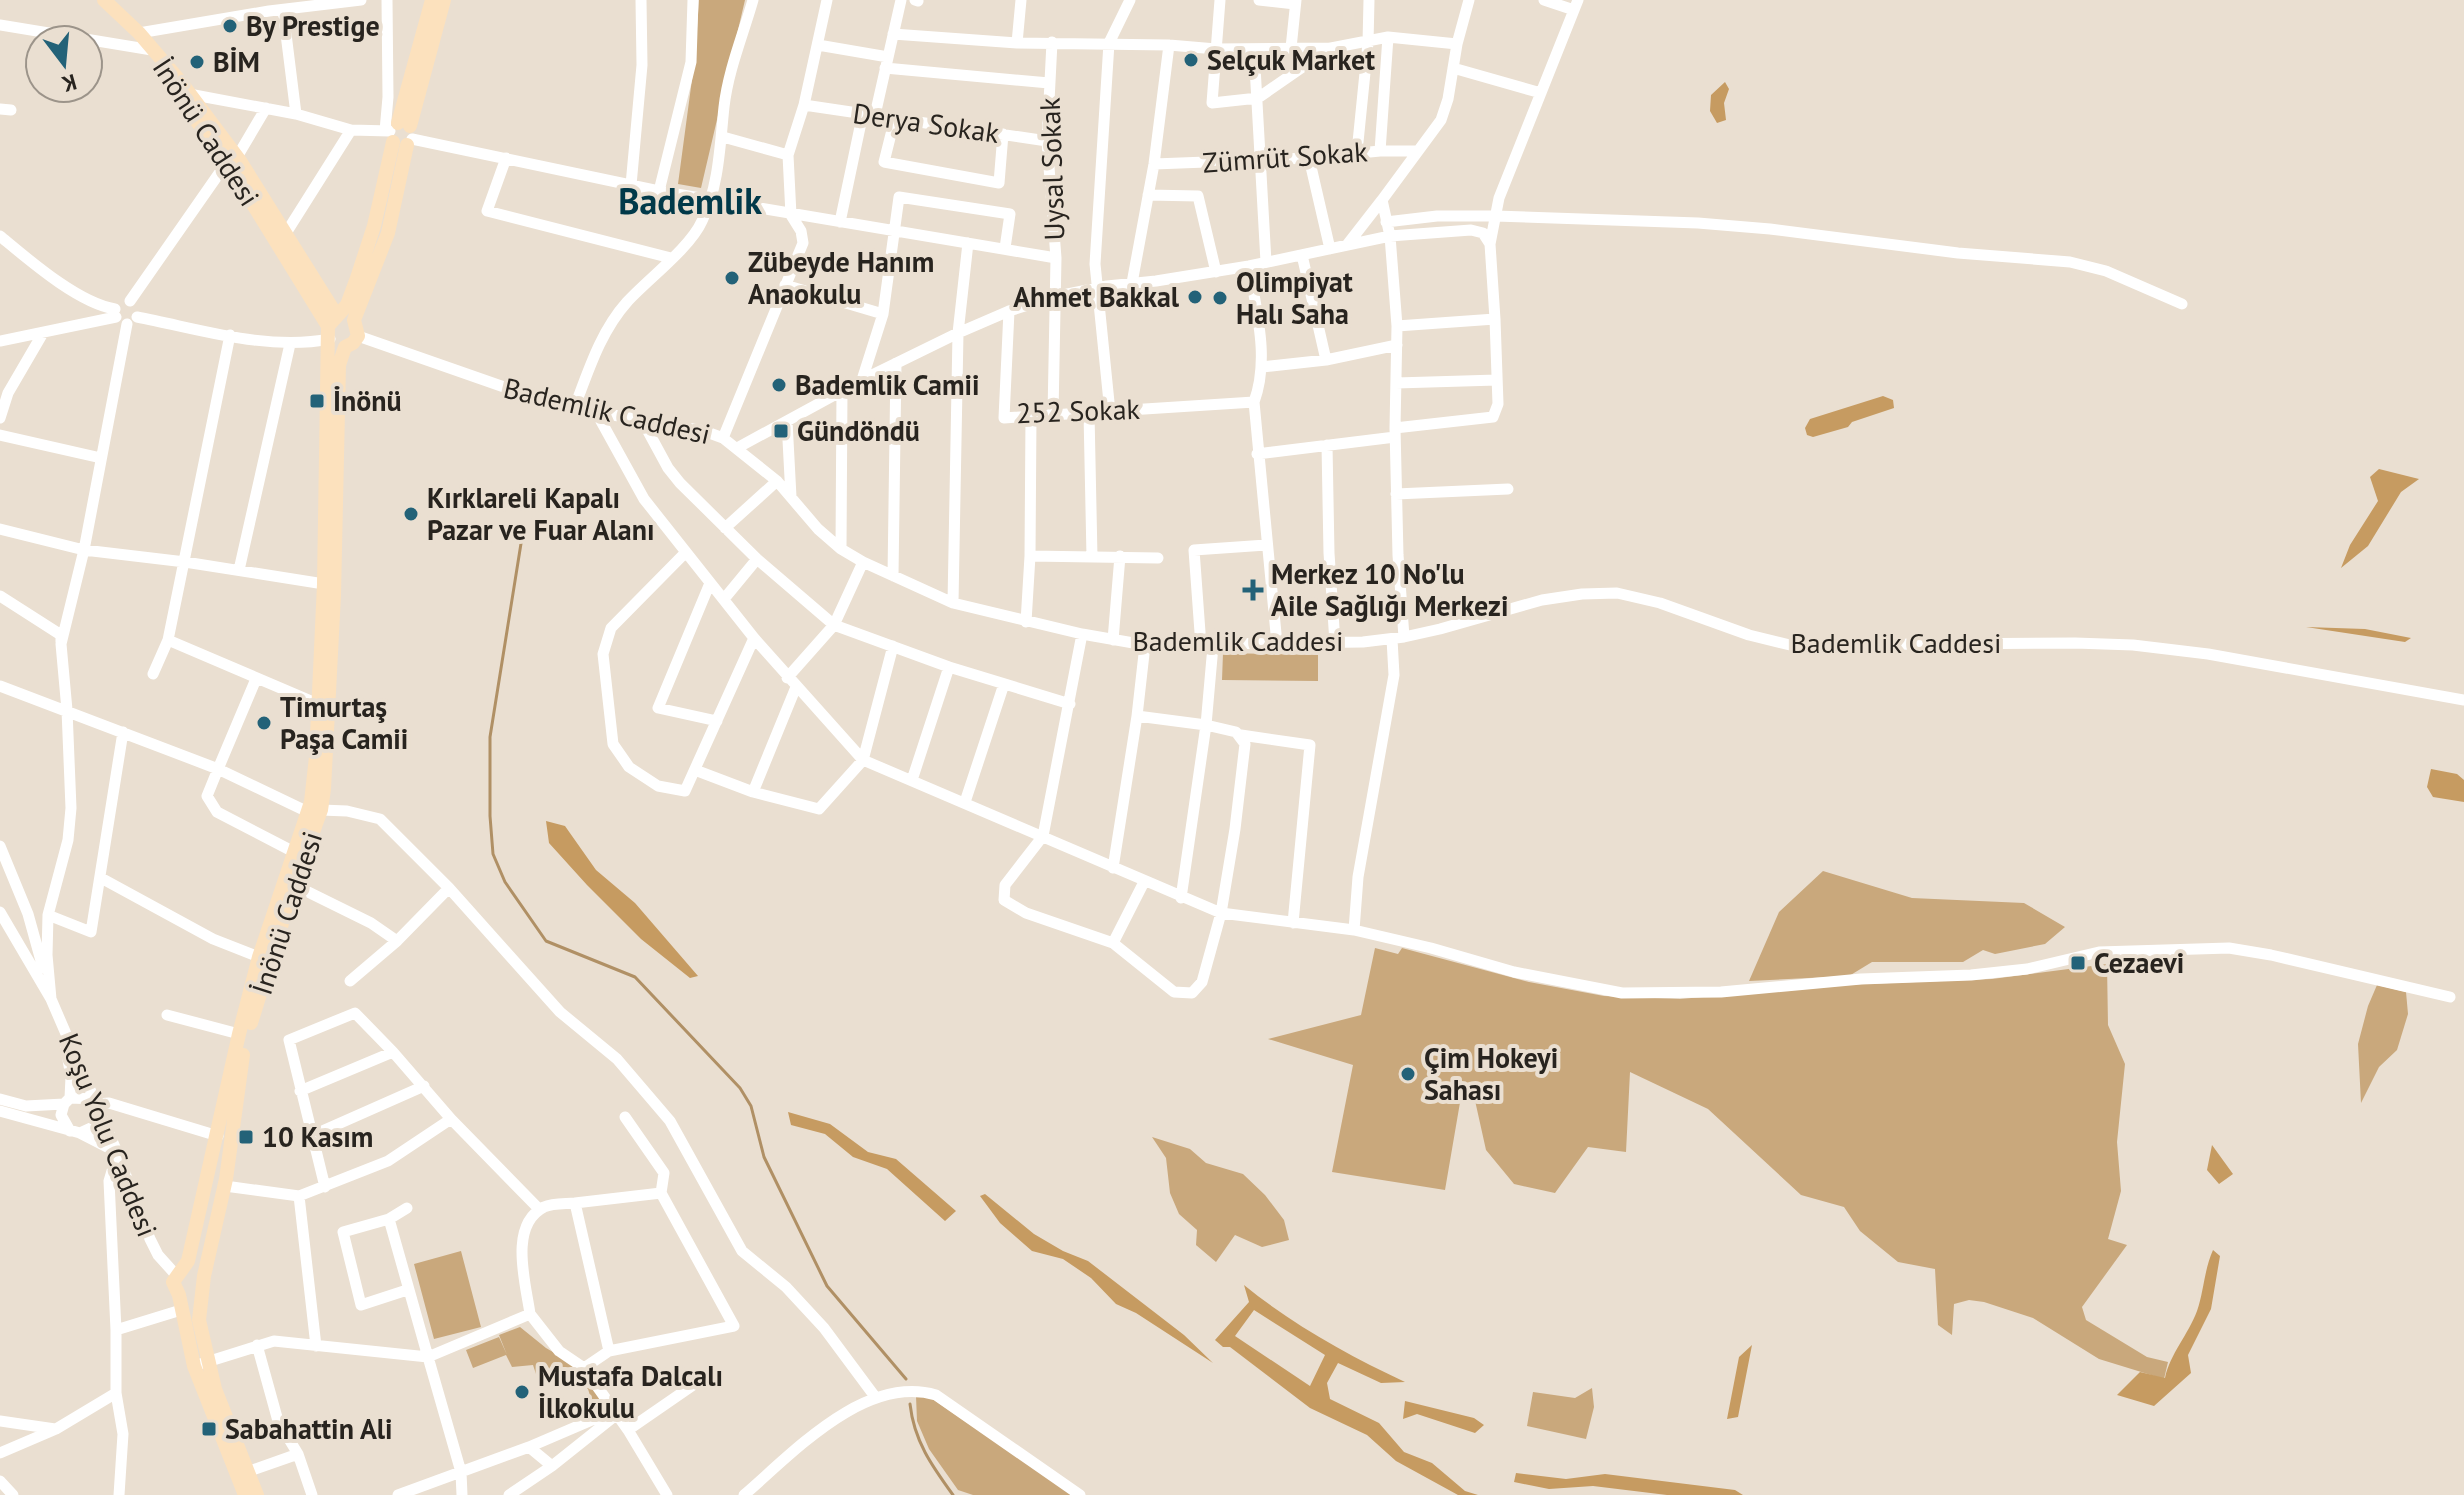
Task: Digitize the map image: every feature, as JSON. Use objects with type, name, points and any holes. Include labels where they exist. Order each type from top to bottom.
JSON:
[{"type":"main road","points":[[104,0],[152,50]]},
{"type":"main road","points":[[332,327],[347,305],[374,226],[432,0]]},
{"type":"main road","points":[[332,327],[338,346],[353,343],[388,233],[399,134],[444,0]]},
{"type":"main road","name":"İnönü Caddesi","points":[[152,50],[189,94],[232,160],[332,327]]},
{"type":"main road","name":"İnönü Caddesi","points":[[152,50],[173,89],[232,160],[286,233],[332,327],[314,811],[294,852],[259,957],[188,1261],[174,1287],[245,1495]]},
{"type":"main road","points":[[332,327],[346,315],[356,326]]},
{"type":"main road","name":"İnönü Caddesi","points":[[257,1495],[200,1363],[199,1320],[202,1286],[225,1186],[244,1049],[294,885],[327,753],[339,365],[345,347]]},
{"type":"main road","points":[[179,1273],[197,1272],[202,1286],[193,1298],[182,1298],[180,1302]]},
{"type":"street","points":[[139,33],[268,5],[283,10],[361,0]]},
{"type":"street","points":[[387,0],[388,97],[399,134]]},
{"type":"street","points":[[631,185],[642,65],[641,0]]},
{"type":"street","points":[[659,191],[691,62],[693,0]]},
{"type":"street","points":[[575,406],[599,346],[614,319],[697,231],[710,201],[723,137],[724,106],[730,76],[753,0]]},
{"type":"street","points":[[723,438],[803,243],[801,231],[791,215],[788,155],[804,105],[827,0]]},
{"type":"street","points":[[840,222],[901,0]]},
{"type":"street","points":[[1017,43],[1021,0]]},
{"type":"street","points":[[1110,412],[1095,264],[1109,43],[1130,0]]},
{"type":"street","points":[[1220,0],[1212,103],[1258,98],[1331,48]]},
{"type":"street","points":[[1259,0],[1296,2],[1291,48]]},
{"type":"street","points":[[1357,152],[1369,0]]},
{"type":"street","points":[[1347,245],[1441,120],[1469,0]]},
{"type":"street","points":[[1257,454],[1493,417],[1498,404],[1490,244],[1495,216],[1499,198],[1576,5],[1544,0]]},
{"type":"street","points":[[283,10],[296,114]]},
{"type":"street","points":[[0,25],[152,50]]},
{"type":"street","points":[[893,34],[1017,43],[1109,43],[1216,49],[1331,48],[1388,37],[1457,44]]},
{"type":"street","points":[[1380,151],[1388,37]]},
{"type":"street","name":"Uysal Sokak","points":[[1052,42],[1047,141],[1056,258],[1053,414]]},
{"type":"street","points":[[818,45],[886,62],[1049,83]]},
{"type":"street","points":[[1132,283],[1154,164],[1169,45]]},
{"type":"street","points":[[1254,49],[1266,262]]},
{"type":"street","points":[[1453,68],[1541,93]]},
{"type":"street","points":[[189,94],[296,114],[351,130],[399,134],[710,201],[1056,258]]},
{"type":"street","name":"Derya Sokak","points":[[804,105],[1047,141]]},
{"type":"street","points":[[266,108],[130,301],[119,303],[116,313],[121,323],[132,320],[290,344],[332,327]]},
{"type":"street","points":[[895,118],[884,162],[999,183],[1003,134]]},
{"type":"street","points":[[286,233],[351,130]]},
{"type":"street","points":[[723,137],[788,155]]},
{"type":"street","name":"Zümrüt Sokak","points":[[1154,164],[1416,151]]},
{"type":"street","points":[[506,158],[487,211],[671,258]]},
{"type":"street","points":[[1309,158],[1330,249]]},
{"type":"street","points":[[1148,195],[1198,196],[1216,272]]},
{"type":"street","points":[[862,380],[883,314],[899,197],[1010,214],[1005,248]]},
{"type":"street","points":[[1354,930],[1358,877],[1398,638],[1397,326],[1390,236],[1382,200]]},
{"type":"street","points":[[1386,222],[1437,216],[1495,216],[1698,223],[1958,253],[2070,262],[2106,271],[2182,304]]},
{"type":"street","points":[[737,448],[842,390],[958,333],[1009,311],[1053,297],[1098,287],[1216,272],[1390,236],[1471,230],[1483,233],[1490,244]]},
{"type":"street","points":[[0,236],[98,307],[116,313]]},
{"type":"street","points":[[953,603],[958,333],[968,243]]},
{"type":"street","points":[[1302,255],[1326,360]]},
{"type":"street","points":[[1249,266],[1263,357],[1260,386],[1254,402],[1277,644]]},
{"type":"street","points":[[785,285],[883,314]]},
{"type":"street","points":[[61,644],[136,305],[130,301]]},
{"type":"street","name":"252 Sokak","points":[[1009,311],[1004,418],[1254,402]]},
{"type":"street","points":[[0,341],[116,313]]},
{"type":"street","points":[[1397,326],[1495,319]]},
{"type":"street","name":"Bademlik Caddesi","points":[[356,326],[504,387],[596,412],[704,431],[723,438],[777,481],[841,549],[863,562],[953,603],[1113,640],[1145,645],[1207,646],[1398,638],[1542,600],[1617,593],[1660,603],[1749,635],[1790,645],[2133,645],[2208,654],[2464,700]]},
{"type":"street","points":[[0,418],[8,393],[43,333]]},
{"type":"street","points":[[153,674],[168,640],[230,335]]},
{"type":"street","points":[[239,570],[290,344]]},
{"type":"street","points":[[1262,367],[1326,360],[1397,345]]},
{"type":"street","points":[[893,576],[896,363]]},
{"type":"street","points":[[1396,383],[1497,380]]},
{"type":"street","points":[[841,549],[842,390]]},
{"type":"street","points":[[596,412],[644,499],[754,638],[863,760],[1221,913],[1354,930],[1514,972],[1622,993],[1721,992],[1861,979],[1971,975],[2027,969],[2099,952],[2229,948],[2450,997]]},
{"type":"street","points":[[1089,413],[1092,557]]},
{"type":"street","points":[[1026,622],[1031,416]]},
{"type":"street","points":[[787,421],[791,498]]},
{"type":"street","points":[[643,422],[668,468],[757,559],[834,625],[949,667],[1070,704]]},
{"type":"street","points":[[0,435],[101,458]]},
{"type":"street","points":[[1327,445],[1335,643]]},
{"type":"street","points":[[725,528],[777,481]]},
{"type":"street","points":[[1396,494],[1508,489]]},
{"type":"street","points":[[0,529],[84,550],[324,584]]},
{"type":"street","points":[[1181,898],[1206,725],[1207,646],[1194,550],[1266,545]]},
{"type":"street","points":[[686,552],[611,628],[603,654],[613,744],[629,767],[658,786],[685,791],[754,638]]},
{"type":"street","points":[[1030,556],[1158,558]]},
{"type":"street","points":[[1113,640],[1120,556]]},
{"type":"street","points":[[724,599],[757,559]]},
{"type":"street","points":[[753,792],[792,682],[834,625],[863,562]]},
{"type":"street","points":[[710,583],[658,708],[717,721]]},
{"type":"street","points":[[0,596],[61,635],[71,808],[68,840],[48,915],[47,955],[51,999]]},
{"type":"street","points":[[1082,634],[1043,836],[1005,885],[1004,900],[1026,913],[1113,943],[1174,992],[1192,993],[1202,982],[1221,913],[1246,750],[1241,735]]},
{"type":"street","points":[[168,640],[318,704]]},
{"type":"street","points":[[1113,868],[1145,645]]},
{"type":"street","points":[[695,770],[753,792],[819,809],[863,760],[893,646]]},
{"type":"street","points":[[912,780],[949,667]]},
{"type":"street","points":[[256,679],[207,796],[217,812],[294,852]]},
{"type":"street","points":[[965,802],[1004,684]]},
{"type":"street","points":[[0,686],[218,769],[314,811],[347,811],[380,819],[449,888],[560,1012],[617,1059],[670,1121],[742,1251],[786,1287],[824,1328],[876,1398]]},
{"type":"street","points":[[1137,716],[1206,725],[1241,735],[1310,745],[1293,923]]},
{"type":"street","points":[[48,915],[91,932],[123,732]]},
{"type":"street","points":[[0,846],[28,914],[51,999]]},
{"type":"street","points":[[101,878],[213,939],[259,957]]},
{"type":"street","points":[[1113,943],[1144,882]]},
{"type":"street","points":[[294,885],[371,923],[397,941]]},
{"type":"street","points":[[350,981],[397,941],[449,888]]},
{"type":"street","name":"Koşu Yolu Caddesi","points":[[0,912],[51,999],[117,1152],[154,1249],[179,1273]]},
{"type":"street","points":[[325,1187],[289,1040],[355,1013],[451,1119],[539,1209]]},
{"type":"street","points":[[167,1015],[239,1034]]},
{"type":"street","name":"Koşu Yolu Caddesi","points":[[61,1021],[71,1077],[61,1115],[75,1132]]},
{"type":"street","points":[[300,1091],[393,1052]]},
{"type":"street","points":[[311,1136],[424,1086]]},
{"type":"street","points":[[0,1099],[26,1106],[67,1101],[97,1105],[109,1103],[218,1136]]},
{"type":"street","points":[[75,1132],[88,1131],[93,1127],[97,1105]]},
{"type":"street","points":[[0,1111],[75,1132],[117,1152],[109,1181],[116,1393],[123,1434],[119,1495]]},
{"type":"street","points":[[584,1368],[609,1351],[734,1326],[661,1193],[664,1173],[625,1117]]},
{"type":"street","points":[[225,1186],[299,1196],[388,1161],[451,1119]]},
{"type":"street","points":[[661,1193],[548,1205],[539,1209],[527,1224],[523,1239],[530,1314],[559,1351],[584,1368],[628,1430],[663,1494]]},
{"type":"street","points":[[299,1196],[316,1346]]},
{"type":"street","points":[[575,1203],[609,1351]]},
{"type":"street","points":[[407,1208],[389,1219],[343,1232],[361,1305],[407,1290]]},
{"type":"street","points":[[389,1219],[461,1472],[462,1495]]},
{"type":"street","points":[[116,1330],[180,1302]]},
{"type":"street","points":[[200,1363],[274,1341],[428,1357],[530,1314]]},
{"type":"street","points":[[257,1345],[278,1421],[298,1454],[312,1495]]},
{"type":"street","points":[[628,1430],[699,1381]]},
{"type":"street","points":[[744,1495],[850,1409],[876,1398],[920,1390],[936,1395],[1080,1495]]},
{"type":"street","points":[[0,1453],[56,1429],[116,1393]]},
{"type":"street","points":[[398,1495],[614,1413]]},
{"type":"street","points":[[509,1495],[552,1466],[614,1413]]},
{"type":"street","points":[[0,1421],[56,1429]]},
{"type":"street","points":[[529,1447],[552,1466]]},
{"type":"street","points":[[247,1472],[298,1454]]},
{"type":"street","points":[[120,1473],[130,1495]]},
{"type":"street","points":[[0,1481],[13,1495]]},
{"type":"shaded area","points":[[699,0],[745,0],[701,188],[678,184],[695,57]]},
{"type":"shaded area","points":[[1725,82],[1729,89],[1724,103],[1726,120],[1717,123],[1710,111],[1711,95]]},
{"type":"shaded area","points":[[1883,396],[1893,400],[1894,408],[1852,422],[1848,427],[1813,437],[1807,435],[1805,428],[1810,419]]},
{"type":"shaded area","points":[[2379,469],[2419,479],[2401,492],[2368,546],[2341,568],[2350,545],[2378,501],[2370,477]]},
{"type":"shaded area","points":[[2306,627],[2365,629],[2411,638],[2405,642]]},
{"type":"shaded area","points":[[1223,653],[1318,655],[1318,681],[1222,680]]},
{"type":"shaded area","points":[[2431,769],[2457,774],[2464,780],[2464,802],[2433,797],[2427,787]]},
{"type":"shaded area","points":[[546,821],[565,826],[596,870],[635,903],[698,976],[690,978],[641,939],[587,885],[549,843]]},
{"type":"shaded area","points":[[1823,871],[1912,898],[2024,903],[2065,927],[2045,944],[1995,954],[1983,950],[1963,962],[1872,962],[1849,976],[1749,981],[1779,912]]},
{"type":"shaded area","points":[[1375,948],[1398,954],[1402,948],[1529,982],[1604,996],[1680,999],[1839,985],[1992,979],[2107,964],[2108,1025],[2125,1064],[2117,1142],[2121,1191],[2108,1239],[2127,1245],[2082,1307],[2086,1320],[2147,1357],[2168,1362],[2164,1379],[2099,1359],[2033,1318],[1984,1302],[1969,1300],[1954,1304],[1952,1335],[1938,1325],[1935,1269],[1898,1262],[1860,1231],[1844,1207],[1801,1195],[1708,1109],[1630,1072],[1626,1152],[1588,1147],[1555,1193],[1514,1184],[1486,1150],[1472,1087],[1463,1085],[1445,1190],[1332,1172],[1353,1065],[1268,1039],[1361,1015]]},
{"type":"shaded area","points":[[2377,985],[2406,992],[2408,1014],[2397,1050],[2379,1067],[2361,1103],[2358,1044]]},
{"type":"shaded area","points":[[788,1112],[830,1124],[868,1152],[896,1159],[956,1211],[945,1221],[887,1169],[853,1157],[825,1134],[791,1125]]},
{"type":"shaded area","points":[[1152,1137],[1190,1149],[1206,1163],[1243,1174],[1265,1195],[1284,1220],[1289,1240],[1262,1247],[1235,1235],[1216,1262],[1196,1245],[1197,1230],[1179,1214],[1170,1193],[1166,1158]]},
{"type":"shaded area","points":[[2212,1145],[2233,1174],[2219,1184],[2207,1170]]},
{"type":"shaded area","points":[[985,1194],[1034,1234],[1088,1261],[1184,1335],[1213,1363],[1136,1313],[1116,1304],[1091,1278],[1063,1259],[1032,1251],[1000,1223],[980,1196]]},
{"type":"shaded area","points":[[2213,1250],[2220,1256],[2211,1309],[2188,1355],[2191,1373],[2154,1406],[2117,1395],[2140,1372],[2165,1378],[2197,1311]]},
{"type":"shaded area","points":[[461,1251],[481,1327],[434,1339],[414,1264]]},
{"type":"shaded area","points":[[1244,1285],[1322,1338],[1405,1382],[1381,1383],[1338,1363],[1327,1383],[1330,1399],[1379,1423],[1404,1452],[1432,1463],[1465,1491],[1478,1495],[1458,1495],[1396,1461],[1367,1435],[1310,1408],[1230,1347],[1223,1347],[1215,1340],[1249,1302]],"holes":[[[1254,1310],[1325,1355],[1310,1386],[1235,1336]]]},
{"type":"shaded area","points":[[520,1327],[546,1348],[572,1363],[574,1370],[596,1389],[605,1412],[584,1418],[580,1416],[594,1408],[588,1389],[573,1375],[537,1377],[533,1365],[512,1367],[506,1355],[473,1368],[466,1350],[499,1337],[507,1355],[499,1335]]},
{"type":"shaded area","points":[[1752,1345],[1738,1417],[1727,1419],[1739,1357]]},
{"type":"shaded area","points":[[1592,1388],[1594,1407],[1586,1439],[1527,1426],[1533,1392],[1575,1398]]},
{"type":"shaded area","points":[[916,1396],[931,1398],[1073,1495],[973,1495],[958,1490],[929,1449],[917,1421]]},
{"type":"shaded area","points":[[1405,1401],[1474,1418],[1484,1425],[1475,1433],[1417,1414],[1403,1419]]},
{"type":"shaded area","points":[[1516,1473],[1566,1479],[1605,1474],[1735,1490],[1743,1495],[1667,1495],[1593,1486],[1549,1489],[1514,1482]]},
{"type":"waterway","points":[[523,531],[490,737],[493,854],[505,882],[546,941],[635,977],[740,1088],[751,1106],[764,1157],[827,1286],[906,1379]]},
{"type":"waterway","points":[[910,1404],[920,1441],[953,1495]]},
{"type":"place","name":"By Prestige","points":[[230,26]]},
{"type":"place","name":"Selçuk Market","points":[[1191,60]]},
{"type":"place","name":"BİM","points":[[197,62]]},
{"type":"place","name":"Zübeyde Hanım Anaokulu","points":[[732,278]]},
{"type":"place","name":"Ahmet Bakkal","points":[[1195,297]]},
{"type":"place","name":"Olimpiyat Halı Saha","points":[[1220,298]]},
{"type":"place","name":"Bademlik Camii","points":[[779,385]]},
{"type":"place","name":"İnönü","points":[[317,401]]},
{"type":"place","name":"Gündöndü","points":[[781,431]]},
{"type":"place","name":"Kırklareli Kapalı Pazar ve Fuar Alanı","points":[[411,514]]},
{"type":"place","name":"Merkez 10 No'lu Aile Sağlığı Merkezi","points":[[1253,590]]},
{"type":"place","name":"Timurtaş Paşa Camii","points":[[264,723]]},
{"type":"place","name":"Cezaevi","points":[[2078,963]]},
{"type":"place","name":"Çim Hokeyi Sahası","points":[[1408,1074]]},
{"type":"place","name":"10 Kasım","points":[[246,1137]]},
{"type":"place","name":"Mustafa Dalcalı İlkokulu","points":[[522,1392]]},
{"type":"place","name":"Sabahattin Ali","points":[[209,1429]]},
{"type":"district","name":"Bademlik","points":[[690,201]]}]
